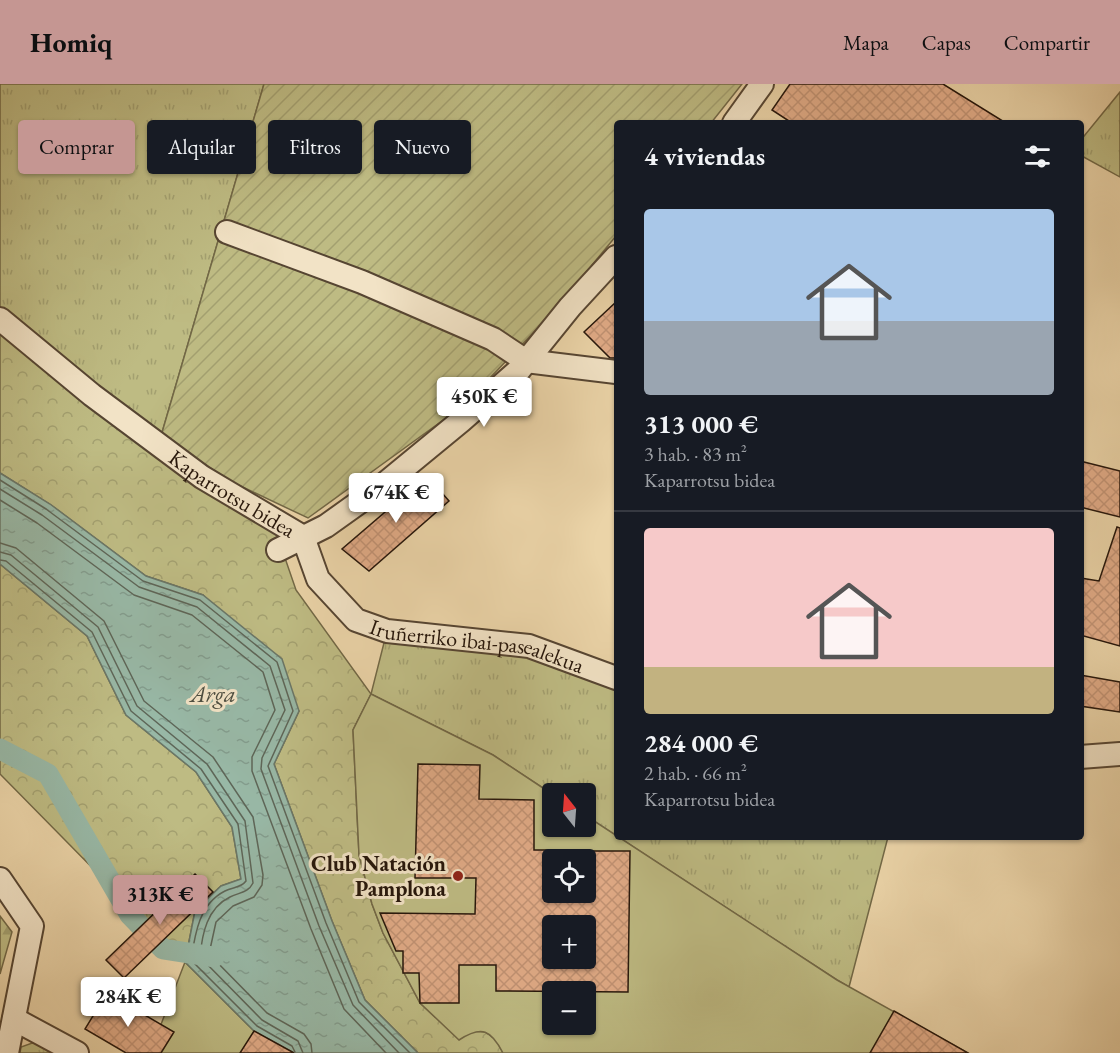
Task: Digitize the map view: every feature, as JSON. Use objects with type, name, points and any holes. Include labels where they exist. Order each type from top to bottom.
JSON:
[{"type":"street","points":[[736,120],[762,84]]},
{"type":"street","points":[[227,232],[362,282],[493,339],[526,361],[614,372]]},
{"type":"street","name":"Kaparrotsu bidea","points":[[0,319],[92,394],[202,477],[303,537],[326,526],[382,486],[461,421],[526,361],[570,307],[614,259]]},
{"type":"street","points":[[278,550],[303,537]]},
{"type":"street","name":"Iruñerriko ibai-pasealekua","points":[[303,537],[318,579],[357,620],[387,631],[529,646],[614,677]]},
{"type":"street","points":[[1084,757],[1120,754]]},
{"type":"street","points":[[0,879],[32,926],[7,1053]]},
{"type":"street","points":[[14,1019],[77,1053]]},
{"type":"green space","points":[[0,84],[264,84],[253,120],[147,120],[147,174],[238,174],[161,436],[0,319]]},
{"type":"green space","points":[[264,84],[742,84],[713,120],[614,120],[614,238],[554,311],[464,405],[308,518],[232,482],[161,436],[238,174],[256,174],[256,120],[253,120]]},
{"type":"green space","points":[[1120,92],[1120,177],[1084,157],[1084,136]]},
{"type":"green space","points":[[0,319],[275,529],[296,590],[371,694],[353,730],[359,855],[372,904],[383,933],[420,1003],[435,1017],[472,1031],[485,1032],[497,1040],[503,1053],[418,1053],[365,1000],[332,921],[274,764],[299,711],[203,595],[146,576],[51,505],[0,473]]},
{"type":"green space","points":[[0,564],[87,636],[126,715],[196,772],[232,827],[241,879],[221,886],[195,911],[185,962],[0,774]]},
{"type":"green space","points":[[387,631],[529,646],[614,674],[614,835],[596,822],[596,783],[542,783],[542,787],[493,755],[371,694]]},
{"type":"green space","name":"Club Natación Pamplona","points":[[371,694],[493,755],[542,787],[542,837],[596,837],[596,822],[614,834],[614,840],[623,840],[837,980],[968,1053],[503,1053],[494,1039],[485,1032],[474,1032],[459,1040],[420,1003],[383,933],[372,904],[359,855],[353,730]]},
{"type":"green space","points":[[623,840],[887,840],[849,987]]},
{"type":"green space","points":[[0,916],[12,932],[0,974]]},
{"type":"green space","points":[[185,962],[254,1031],[294,1053],[150,1053]]},
{"type":"green space","points":[[35,1042],[54,1053],[20,1053],[21,1047]]},
{"type":"water","name":"Arga","points":[[0,473],[50,504],[146,576],[203,595],[282,659],[299,711],[274,764],[332,921],[365,1000],[418,1053],[294,1053],[254,1031],[185,962],[195,911],[221,886],[241,879],[232,827],[196,772],[126,715],[87,636],[0,564]]},
{"type":"building","points":[[790,84],[943,84],[1001,120],[787,120],[772,110]]},
{"type":"building","points":[[614,304],[614,358],[610,358],[584,332]]},
{"type":"building","points":[[1084,462],[1120,471],[1120,517],[1084,508]]},
{"type":"building","points":[[427,476],[449,501],[369,571],[342,549]]},
{"type":"building","points":[[1117,527],[1120,528],[1120,646],[1084,636],[1084,579],[1099,581]]},
{"type":"building","points":[[1084,676],[1120,682],[1120,712],[1084,707]]},
{"type":"building","points":[[418,764],[480,765],[479,799],[534,800],[534,850],[542,850],[542,903],[596,903],[596,851],[630,851],[628,992],[596,992],[596,981],[542,981],[542,991],[496,991],[496,965],[459,965],[459,1003],[420,1003],[419,973],[403,973],[403,951],[396,951],[380,913],[475,914],[476,878],[415,878]]},
{"type":"building","points":[[195,874],[213,892],[124,978],[106,960]]},
{"type":"building","points":[[107,993],[174,1032],[161,1053],[126,1053],[85,1029]]},
{"type":"building","points":[[894,1011],[968,1053],[870,1053]]},
{"type":"building","points":[[254,1031],[294,1053],[240,1053]]},
{"type":"waterway","points":[[0,749],[48,774],[130,915],[163,949],[214,957]]},
{"type":"place","name":"Club Natación Pamplona","points":[[458,876]]}]
